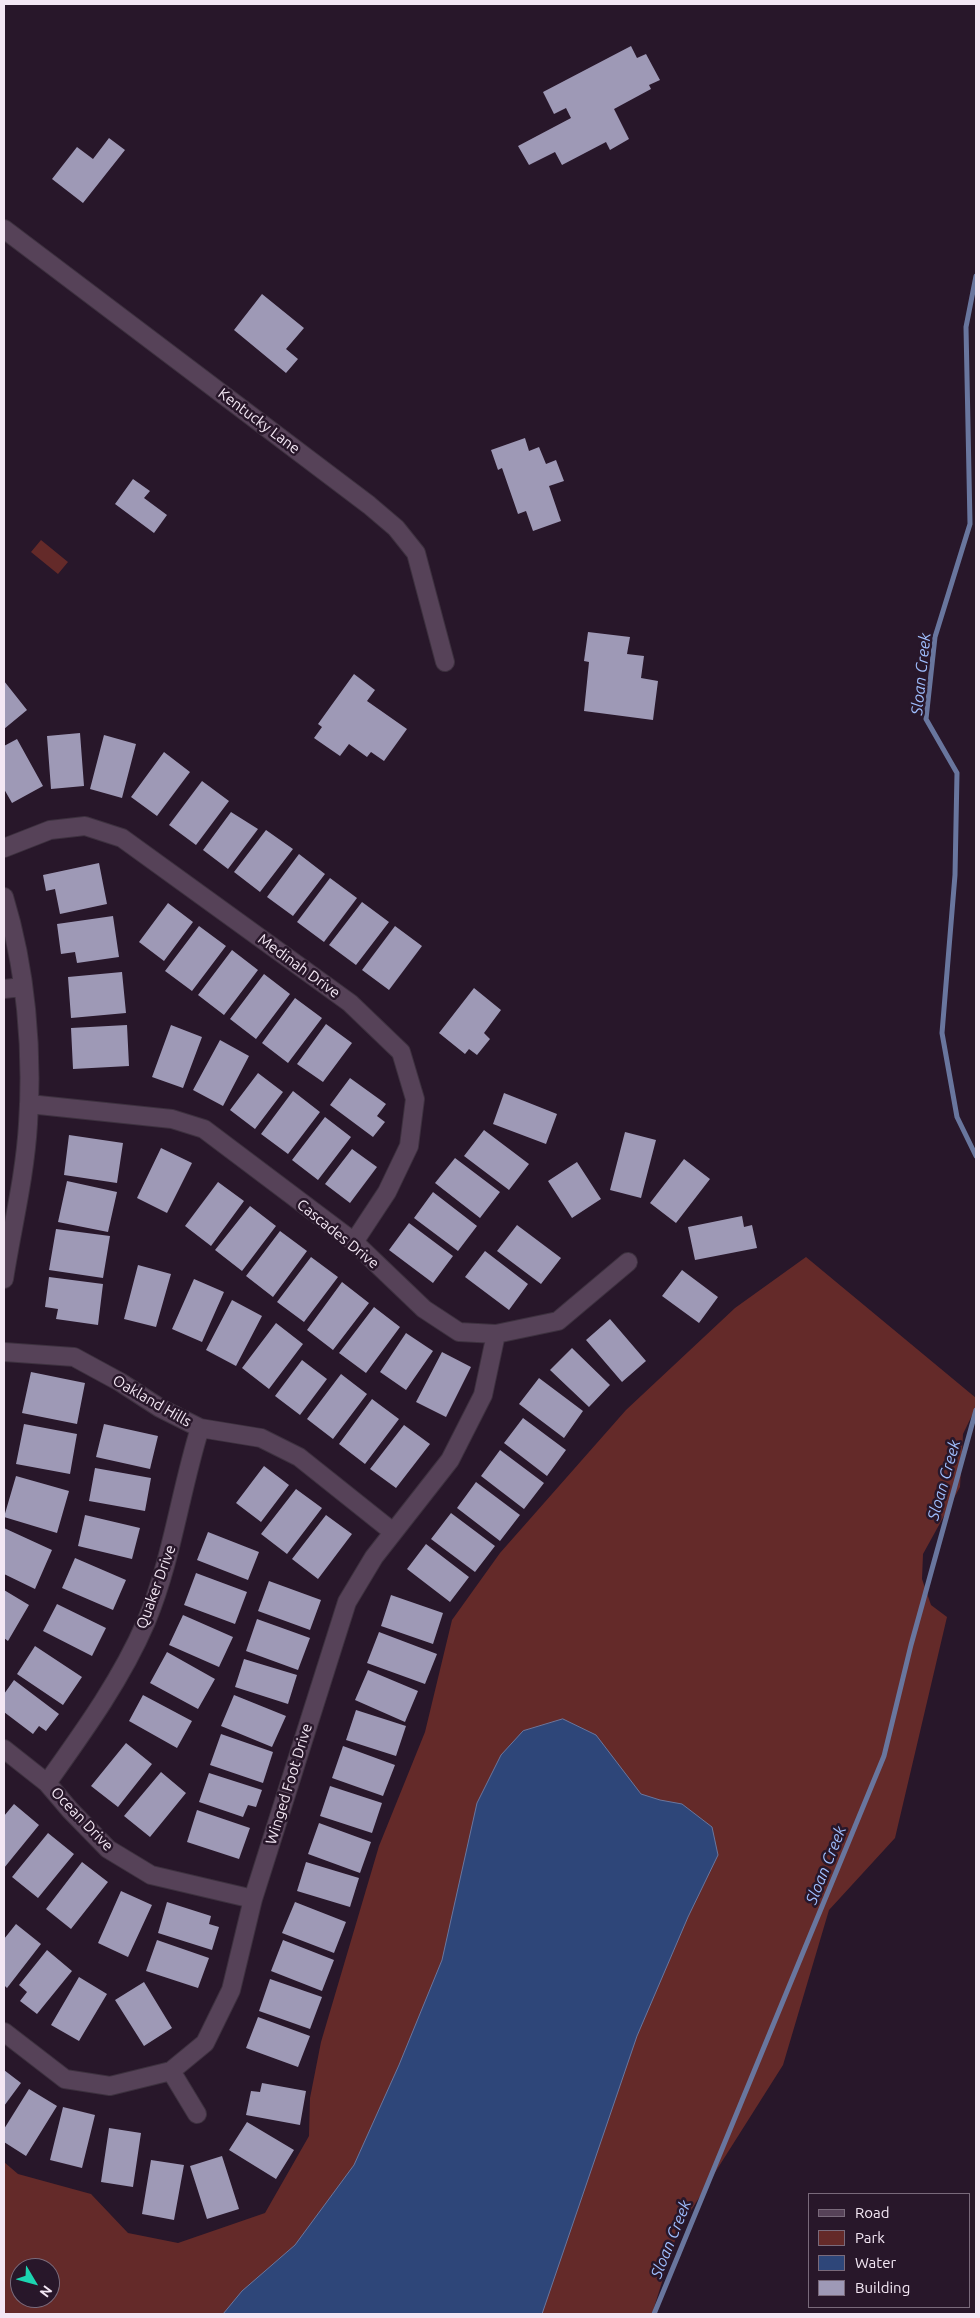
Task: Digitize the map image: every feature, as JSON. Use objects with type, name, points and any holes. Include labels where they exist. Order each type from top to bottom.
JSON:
[{"type":"street","name":"Kentucky Lane","points":[[4,229],[369,505],[396,528],[416,553],[445,662]]},
{"type":"street","name":"Medinah Drive","points":[[4,848],[50,830],[85,826],[122,838],[350,1003],[402,1052],[415,1098],[409,1146],[387,1192],[354,1242]]},
{"type":"street","points":[[4,897],[10,919],[22,987],[28,1047],[29,1104],[26,1143],[4,1279]]},
{"type":"street","points":[[4,989],[22,987]]},
{"type":"street","name":"Cascades Drive","points":[[29,1104],[172,1118],[204,1129],[354,1242],[424,1308],[459,1332],[496,1334],[558,1321],[628,1262]]},
{"type":"street","name":"Winged Foot Drive","points":[[4,2032],[65,2079],[110,2086],[171,2071],[205,2043],[231,1990],[253,1899],[347,1602],[374,1557],[450,1460],[483,1396],[496,1334]]},
{"type":"street","name":"Oakland Hills","points":[[4,1352],[74,1357],[120,1382],[160,1408],[200,1428],[261,1438],[299,1457],[393,1532]]},
{"type":"street","name":"Quaker Drive","points":[[47,1783],[106,1700],[146,1621],[174,1537],[190,1460],[200,1428]]},
{"type":"street","name":"Ocean Drive","points":[[4,1749],[47,1783],[108,1849],[152,1874],[253,1899]]},
{"type":"street","points":[[171,2071],[197,2114]]},
{"type":"green space","points":[[41,540],[68,562],[58,574],[31,552]]},
{"type":"green space","points":[[806,1257],[976,1398],[976,1407],[963,1434],[960,1487],[923,1554],[922,1579],[931,1605],[947,1617],[895,1838],[829,1910],[783,2065],[678,2231],[652,2314],[4,2314],[4,2162],[18,2174],[91,2194],[128,2233],[178,2243],[265,2213],[309,2136],[310,2098],[321,2042],[379,1846],[425,1732],[452,1620],[500,1553],[626,1410],[735,1308]]},
{"type":"water","points":[[563,1719],[596,1735],[641,1794],[682,1804],[712,1827],[718,1855],[688,1917],[637,2036],[542,2314],[223,2314],[242,2291],[295,2245],[354,2165],[399,2065],[442,1960],[477,1803],[501,1755],[523,1731]]},
{"type":"building","points":[[631,46],[637,58],[646,54],[660,80],[649,85],[651,89],[614,109],[629,139],[610,150],[606,142],[562,165],[555,152],[529,165],[518,146],[571,118],[566,108],[554,114],[543,92]]},
{"type":"building","points":[[109,138],[125,150],[83,203],[52,179],[77,147],[93,159]]},
{"type":"building","points":[[262,294],[304,328],[286,349],[298,359],[286,373],[234,330]]},
{"type":"building","points":[[525,438],[529,451],[539,447],[546,464],[556,460],[564,481],[549,486],[561,521],[533,531],[526,511],[518,514],[502,468],[498,470],[491,450]]},
{"type":"building","points":[[133,479],[150,491],[144,498],[167,515],[154,533],[115,504]]},
{"type":"building","points":[[588,632],[630,637],[627,654],[644,656],[641,678],[658,681],[653,720],[584,711],[589,662],[584,661]]},
{"type":"building","points":[[354,674],[375,690],[367,701],[407,729],[384,761],[371,752],[367,757],[349,744],[340,756],[314,738],[322,727],[318,724]]},
{"type":"building","points":[[4,681],[27,710],[4,729]]},
{"type":"building","points":[[80,733],[84,786],[51,789],[47,736]]},
{"type":"building","points":[[104,735],[136,744],[122,798],[90,789]]},
{"type":"building","points":[[17,739],[43,786],[12,803],[4,789],[4,746]]},
{"type":"building","points":[[164,752],[190,772],[157,816],[131,797]]},
{"type":"building","points":[[202,781],[229,801],[196,845],[169,825]]},
{"type":"building","points":[[231,812],[258,829],[228,869],[203,850]]},
{"type":"building","points":[[266,830],[293,849],[260,892],[234,872]]},
{"type":"building","points":[[299,854],[325,874],[293,916],[267,897]]},
{"type":"building","points":[[99,863],[107,904],[60,914],[55,889],[46,891],[43,875]]},
{"type":"building","points":[[330,878],[357,898],[324,942],[297,922]]},
{"type":"building","points":[[362,902],[389,922],[356,965],[329,945]]},
{"type":"building","points":[[168,903],[193,922],[164,961],[139,942]]},
{"type":"building","points":[[113,916],[119,957],[77,963],[75,952],[61,954],[57,924]]},
{"type":"building","points":[[199,926],[226,946],[192,991],[165,971]]},
{"type":"building","points":[[395,926],[422,946],[389,990],[362,970]]},
{"type":"building","points":[[232,950],[258,970],[224,1015],[198,995]]},
{"type":"building","points":[[122,972],[126,1013],[71,1018],[68,977]]},
{"type":"building","points":[[264,974],[290,994],[256,1039],[230,1019]]},
{"type":"building","points":[[474,988],[501,1010],[484,1033],[490,1039],[477,1055],[469,1049],[465,1054],[439,1033]]},
{"type":"building","points":[[295,998],[322,1018],[288,1063],[262,1043]]},
{"type":"building","points":[[326,1024],[352,1043],[323,1082],[297,1064]]},
{"type":"building","points":[[127,1025],[129,1066],[73,1069],[71,1028]]},
{"type":"building","points":[[171,1025],[202,1037],[183,1088],[152,1077]]},
{"type":"building","points":[[220,1040],[249,1056],[223,1106],[193,1090]]},
{"type":"building","points":[[258,1073],[283,1092],[255,1129],[230,1110]]},
{"type":"building","points":[[350,1078],[386,1104],[377,1116],[385,1122],[373,1137],[330,1105]]},
{"type":"building","points":[[293,1091],[320,1112],[288,1154],[261,1134]]},
{"type":"building","points":[[504,1093],[557,1114],[546,1144],[493,1124]]},
{"type":"building","points":[[325,1117],[351,1137],[318,1180],[292,1160]]},
{"type":"building","points":[[484,1130],[529,1164],[509,1190],[464,1156]]},
{"type":"building","points":[[625,1132],[656,1140],[641,1198],[610,1190]]},
{"type":"building","points":[[69,1135],[123,1143],[117,1183],[64,1175]]},
{"type":"building","points":[[161,1148],[192,1163],[167,1213],[137,1198]]},
{"type":"building","points":[[352,1149],[377,1167],[350,1203],[325,1184]]},
{"type":"building","points":[[455,1158],[500,1192],[480,1218],[435,1183]]},
{"type":"building","points":[[684,1159],[710,1179],[676,1223],[650,1203]]},
{"type":"building","points":[[577,1162],[601,1199],[572,1218],[548,1181]]},
{"type":"building","points":[[67,1181],[117,1192],[108,1232],[58,1222]]},
{"type":"building","points":[[218,1182],[244,1201],[211,1246],[185,1226]]},
{"type":"building","points":[[433,1192],[477,1226],[458,1251],[414,1218]]},
{"type":"building","points":[[250,1206],[276,1226],[242,1271],[215,1250]]},
{"type":"building","points":[[742,1216],[744,1227],[752,1225],[757,1248],[695,1260],[688,1227]]},
{"type":"building","points":[[409,1223],[453,1256],[433,1283],[389,1250]]},
{"type":"building","points":[[517,1225],[561,1258],[541,1284],[497,1251]]},
{"type":"building","points":[[56,1229],[110,1236],[103,1278],[49,1270]]},
{"type":"building","points":[[280,1231],[307,1251],[273,1297],[246,1276]]},
{"type":"building","points":[[485,1251],[528,1284],[509,1310],[465,1277]]},
{"type":"building","points":[[311,1257],[338,1277],[304,1322],[277,1302]]},
{"type":"building","points":[[138,1265],[171,1274],[156,1327],[124,1319]]},
{"type":"building","points":[[682,1270],[718,1297],[699,1323],[662,1296]]},
{"type":"building","points":[[49,1277],[103,1284],[98,1325],[56,1319],[58,1309],[45,1307]]},
{"type":"building","points":[[194,1279],[224,1292],[202,1342],[172,1329]]},
{"type":"building","points":[[342,1282],[369,1303],[333,1350],[307,1330]]},
{"type":"building","points":[[232,1300],[262,1316],[236,1366],[206,1350]]},
{"type":"building","points":[[374,1307],[400,1327],[366,1373],[339,1353]]},
{"type":"building","points":[[610,1319],[646,1361],[622,1382],[586,1340]]},
{"type":"building","points":[[276,1323],[303,1344],[269,1389],[242,1368]]},
{"type":"building","points":[[406,1333],[433,1351],[406,1390],[380,1372]]},
{"type":"building","points":[[572,1348],[610,1385],[589,1407],[550,1370]]},
{"type":"building","points":[[442,1352],[471,1367],[446,1417],[416,1402]]},
{"type":"building","points":[[302,1360],[327,1379],[300,1415],[275,1396]]},
{"type":"building","points":[[31,1372],[85,1383],[77,1424],[22,1413]]},
{"type":"building","points":[[341,1374],[367,1394],[333,1439],[307,1419]]},
{"type":"building","points":[[539,1378],[583,1411],[564,1438],[519,1404]]},
{"type":"building","points":[[372,1399],[399,1419],[365,1464],[339,1444]]},
{"type":"building","points":[[523,1418],[566,1450],[547,1476],[504,1443]]},
{"type":"building","points":[[24,1424],[77,1434],[70,1474],[16,1464]]},
{"type":"building","points":[[104,1424],[158,1436],[150,1469],[96,1457]]},
{"type":"building","points":[[404,1425],[430,1444],[396,1488],[370,1469]]},
{"type":"building","points":[[500,1450],[544,1483],[524,1509],[481,1476]]},
{"type":"building","points":[[264,1466],[289,1485],[261,1522],[236,1503]]},
{"type":"building","points":[[95,1468],[151,1478],[145,1511],[89,1501]]},
{"type":"building","points":[[16,1476],[69,1491],[57,1533],[4,1517]]},
{"type":"building","points":[[476,1482],[520,1515],[500,1541],[457,1508]]},
{"type":"building","points":[[296,1489],[322,1508],[287,1554],[261,1534]]},
{"type":"building","points":[[451,1513],[495,1546],[475,1572],[431,1539]]},
{"type":"building","points":[[85,1515],[140,1528],[132,1559],[78,1546]]},
{"type":"building","points":[[326,1515],[352,1534],[318,1579],[292,1559]]},
{"type":"building","points":[[4,1528],[52,1550],[35,1589],[4,1574]]},
{"type":"building","points":[[208,1532],[259,1552],[248,1580],[197,1560]]},
{"type":"building","points":[[426,1544],[469,1577],[450,1602],[407,1569]]},
{"type":"building","points":[[75,1558],[126,1580],[113,1610],[62,1588]]},
{"type":"building","points":[[196,1573],[247,1592],[235,1624],[184,1605]]},
{"type":"building","points":[[269,1581],[321,1600],[310,1630],[258,1611]]},
{"type":"building","points":[[4,1590],[29,1605],[8,1641],[4,1638]]},
{"type":"building","points":[[391,1595],[443,1613],[433,1644],[381,1626]]},
{"type":"building","points":[[57,1604],[106,1628],[92,1656],[43,1631]]},
{"type":"building","points":[[183,1615],[233,1637],[219,1667],[169,1645]]},
{"type":"building","points":[[257,1619],[310,1638],[298,1670],[246,1651]]},
{"type":"building","points":[[379,1632],[437,1654],[425,1684],[367,1663]]},
{"type":"building","points":[[35,1646],[82,1677],[63,1705],[17,1674]]},
{"type":"building","points":[[167,1652],[215,1679],[198,1709],[150,1683]]},
{"type":"building","points":[[244,1659],[297,1675],[288,1704],[235,1687]]},
{"type":"building","points":[[368,1670],[418,1691],[405,1722],[355,1700]]},
{"type":"building","points":[[14,1680],[59,1714],[46,1731],[39,1726],[33,1734],[4,1712],[4,1694]]},
{"type":"building","points":[[143,1695],[192,1721],[177,1748],[129,1721]]},
{"type":"building","points":[[234,1695],[286,1716],[272,1747],[221,1726]]},
{"type":"building","points":[[356,1710],[406,1726],[396,1756],[346,1740]]},
{"type":"building","points":[[221,1734],[273,1752],[263,1783],[210,1765]]},
{"type":"building","points":[[126,1743],[152,1764],[118,1807],[91,1786]]},
{"type":"building","points":[[343,1746],[395,1765],[383,1796],[332,1778]]},
{"type":"building","points":[[161,1772],[186,1793],[150,1837],[124,1816]]},
{"type":"building","points":[[209,1773],[262,1790],[256,1807],[248,1805],[243,1817],[199,1802]]},
{"type":"building","points":[[330,1786],[382,1803],[372,1833],[320,1816]]},
{"type":"building","points":[[14,1804],[39,1825],[4,1868],[4,1816]]},
{"type":"building","points":[[197,1810],[250,1828],[239,1859],[187,1842]]},
{"type":"building","points":[[319,1823],[371,1842],[360,1873],[308,1854]]},
{"type":"building","points":[[48,1833],[74,1854],[38,1898],[12,1877]]},
{"type":"building","points":[[82,1862],[108,1882],[71,1929],[46,1909]]},
{"type":"building","points":[[306,1862],[359,1878],[350,1907],[297,1891]]},
{"type":"building","points":[[121,1891],[152,1905],[128,1957],[98,1943]]},
{"type":"building","points":[[167,1902],[211,1916],[209,1924],[219,1927],[212,1950],[158,1933]]},
{"type":"building","points":[[295,1902],[346,1922],[334,1953],[282,1933]]},
{"type":"building","points":[[16,1924],[41,1944],[7,1988],[4,1985],[4,1939]]},
{"type":"building","points":[[157,1940],[209,1958],[198,1988],[146,1971]]},
{"type":"building","points":[[283,1940],[334,1960],[322,1991],[271,1971]]},
{"type":"building","points":[[47,1950],[72,1971],[37,2014],[20,2001],[27,1992],[19,1985]]},
{"type":"building","points":[[79,1977],[107,1994],[79,2041],[51,2025]]},
{"type":"building","points":[[270,1979],[322,1997],[310,2029],[259,2011]]},
{"type":"building","points":[[144,1982],[172,2028],[144,2046],[115,2000]]},
{"type":"building","points":[[258,2017],[310,2036],[298,2067],[246,2048]]},
{"type":"building","points":[[4,2070],[21,2083],[4,2106]]},
{"type":"building","points":[[262,2083],[306,2091],[300,2125],[246,2115],[251,2091],[260,2092]]},
{"type":"building","points":[[29,2089],[57,2106],[26,2156],[4,2142],[4,2129]]},
{"type":"building","points":[[63,2107],[95,2115],[82,2168],[50,2160]]},
{"type":"building","points":[[247,2122],[294,2150],[276,2179],[229,2150]]},
{"type":"building","points":[[109,2128],[141,2133],[133,2187],[101,2182]]},
{"type":"building","points":[[222,2156],[239,2209],[207,2219],[190,2166]]},
{"type":"building","points":[[151,2160],[184,2165],[174,2220],[142,2214]]},
{"type":"waterway","name":"Sloan Creek","points":[[976,276],[966,327],[970,524],[935,637],[926,719],[957,773],[955,875],[942,1033],[957,1117],[976,1156]]},
{"type":"waterway","name":"Sloan Creek","points":[[654,2314],[884,1756],[911,1645],[976,1410]]}]
